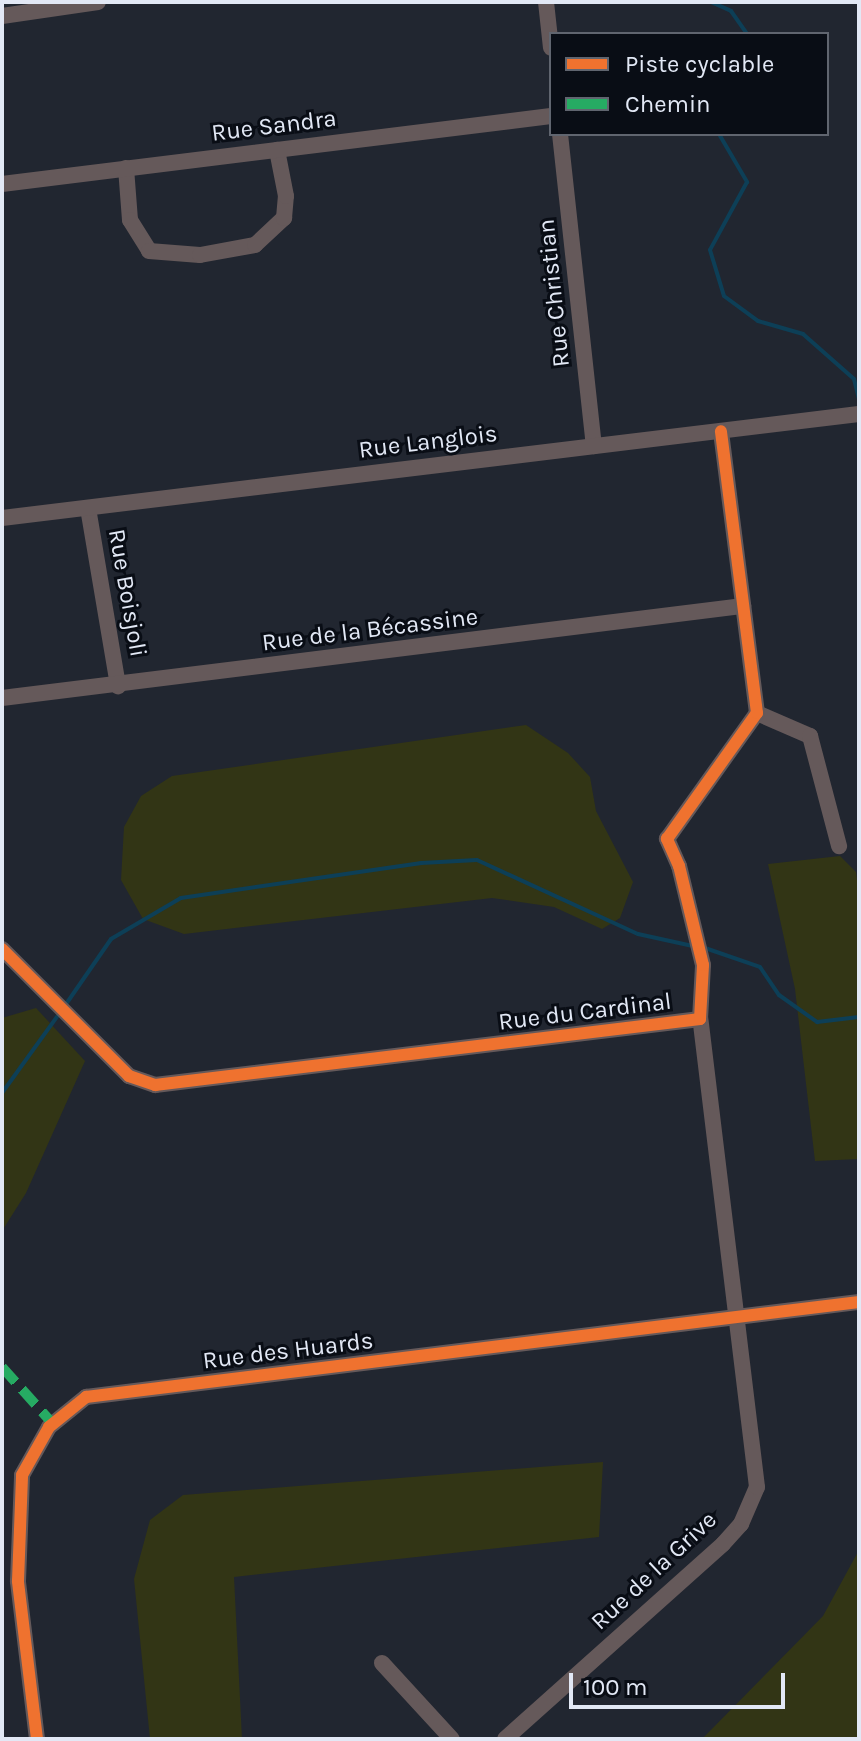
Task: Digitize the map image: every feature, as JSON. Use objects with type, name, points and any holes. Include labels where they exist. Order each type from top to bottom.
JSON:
[{"type":"street","points":[[2,16],[98,2]]},
{"type":"street","points":[[546,2],[549,32]]},
{"type":"street","name":"Rue Sandra","points":[[2,184],[549,116]]},
{"type":"street","name":"Rue Christian","points":[[560,136],[594,446]]},
{"type":"street","points":[[126,168],[130,220],[149,251],[200,255],[255,245],[284,218],[286,196],[277,150]]},
{"type":"street","name":"Rue Langlois","points":[[2,518],[859,414]]},
{"type":"street","points":[[721,431],[757,713],[810,736],[839,846]]},
{"type":"street","name":"Rue Boisjoli","points":[[88,508],[118,686]]},
{"type":"street","name":"Rue de la Bécassine","points":[[2,698],[743,606]]},
{"type":"street","name":"Rue du Cardinal","points":[[2,949],[129,1076],[155,1085],[700,1019],[703,965],[679,866],[667,839],[757,713]]},
{"type":"street","name":"Rue de la Grive","points":[[505,1739],[741,1524],[757,1487],[700,1019]]},
{"type":"street","name":"Rue des Huards","points":[[37,1739],[18,1581],[22,1475],[49,1427],[86,1397],[859,1302]]},
{"type":"street","points":[[382,1663],[452,1739]]},
{"type":"green space","points":[[526,725],[568,753],[590,777],[596,811],[633,882],[620,918],[602,929],[554,907],[492,898],[184,934],[143,919],[121,880],[124,827],[141,796],[172,776]]},
{"type":"green space","points":[[840,856],[856,872],[859,896],[859,1159],[815,1161],[795,989],[768,864]]},
{"type":"green space","points":[[36,1008],[85,1061],[26,1193],[2,1231],[2,1018]]},
{"type":"green space","points":[[603,1462],[599,1537],[234,1577],[242,1739],[150,1739],[134,1579],[150,1520],[183,1495]]},
{"type":"green space","points":[[859,1550],[859,1739],[702,1739],[823,1616]]},
{"type":"waterway","points":[[711,2],[731,11],[746,32]]},
{"type":"waterway","points":[[720,136],[747,182],[710,250],[724,296],[758,321],[803,334],[854,379],[859,399]]},
{"type":"waterway","points":[[64,1007],[111,939],[181,898],[421,863],[477,860],[638,934],[693,946]]},
{"type":"waterway","points":[[705,948],[760,967],[779,995],[817,1022],[859,1017]]},
{"type":"waterway","points":[[2,1093],[59,1014]]},
{"type":"marked path","points":[[2,1367],[53,1424]]},
{"type":"cycle path","points":[[2,949],[129,1076],[155,1085],[700,1019],[703,965],[679,866],[667,839],[757,713],[721,431]]},
{"type":"cycle path","points":[[37,1739],[18,1581],[22,1475],[49,1427],[86,1397],[859,1302]]}]
